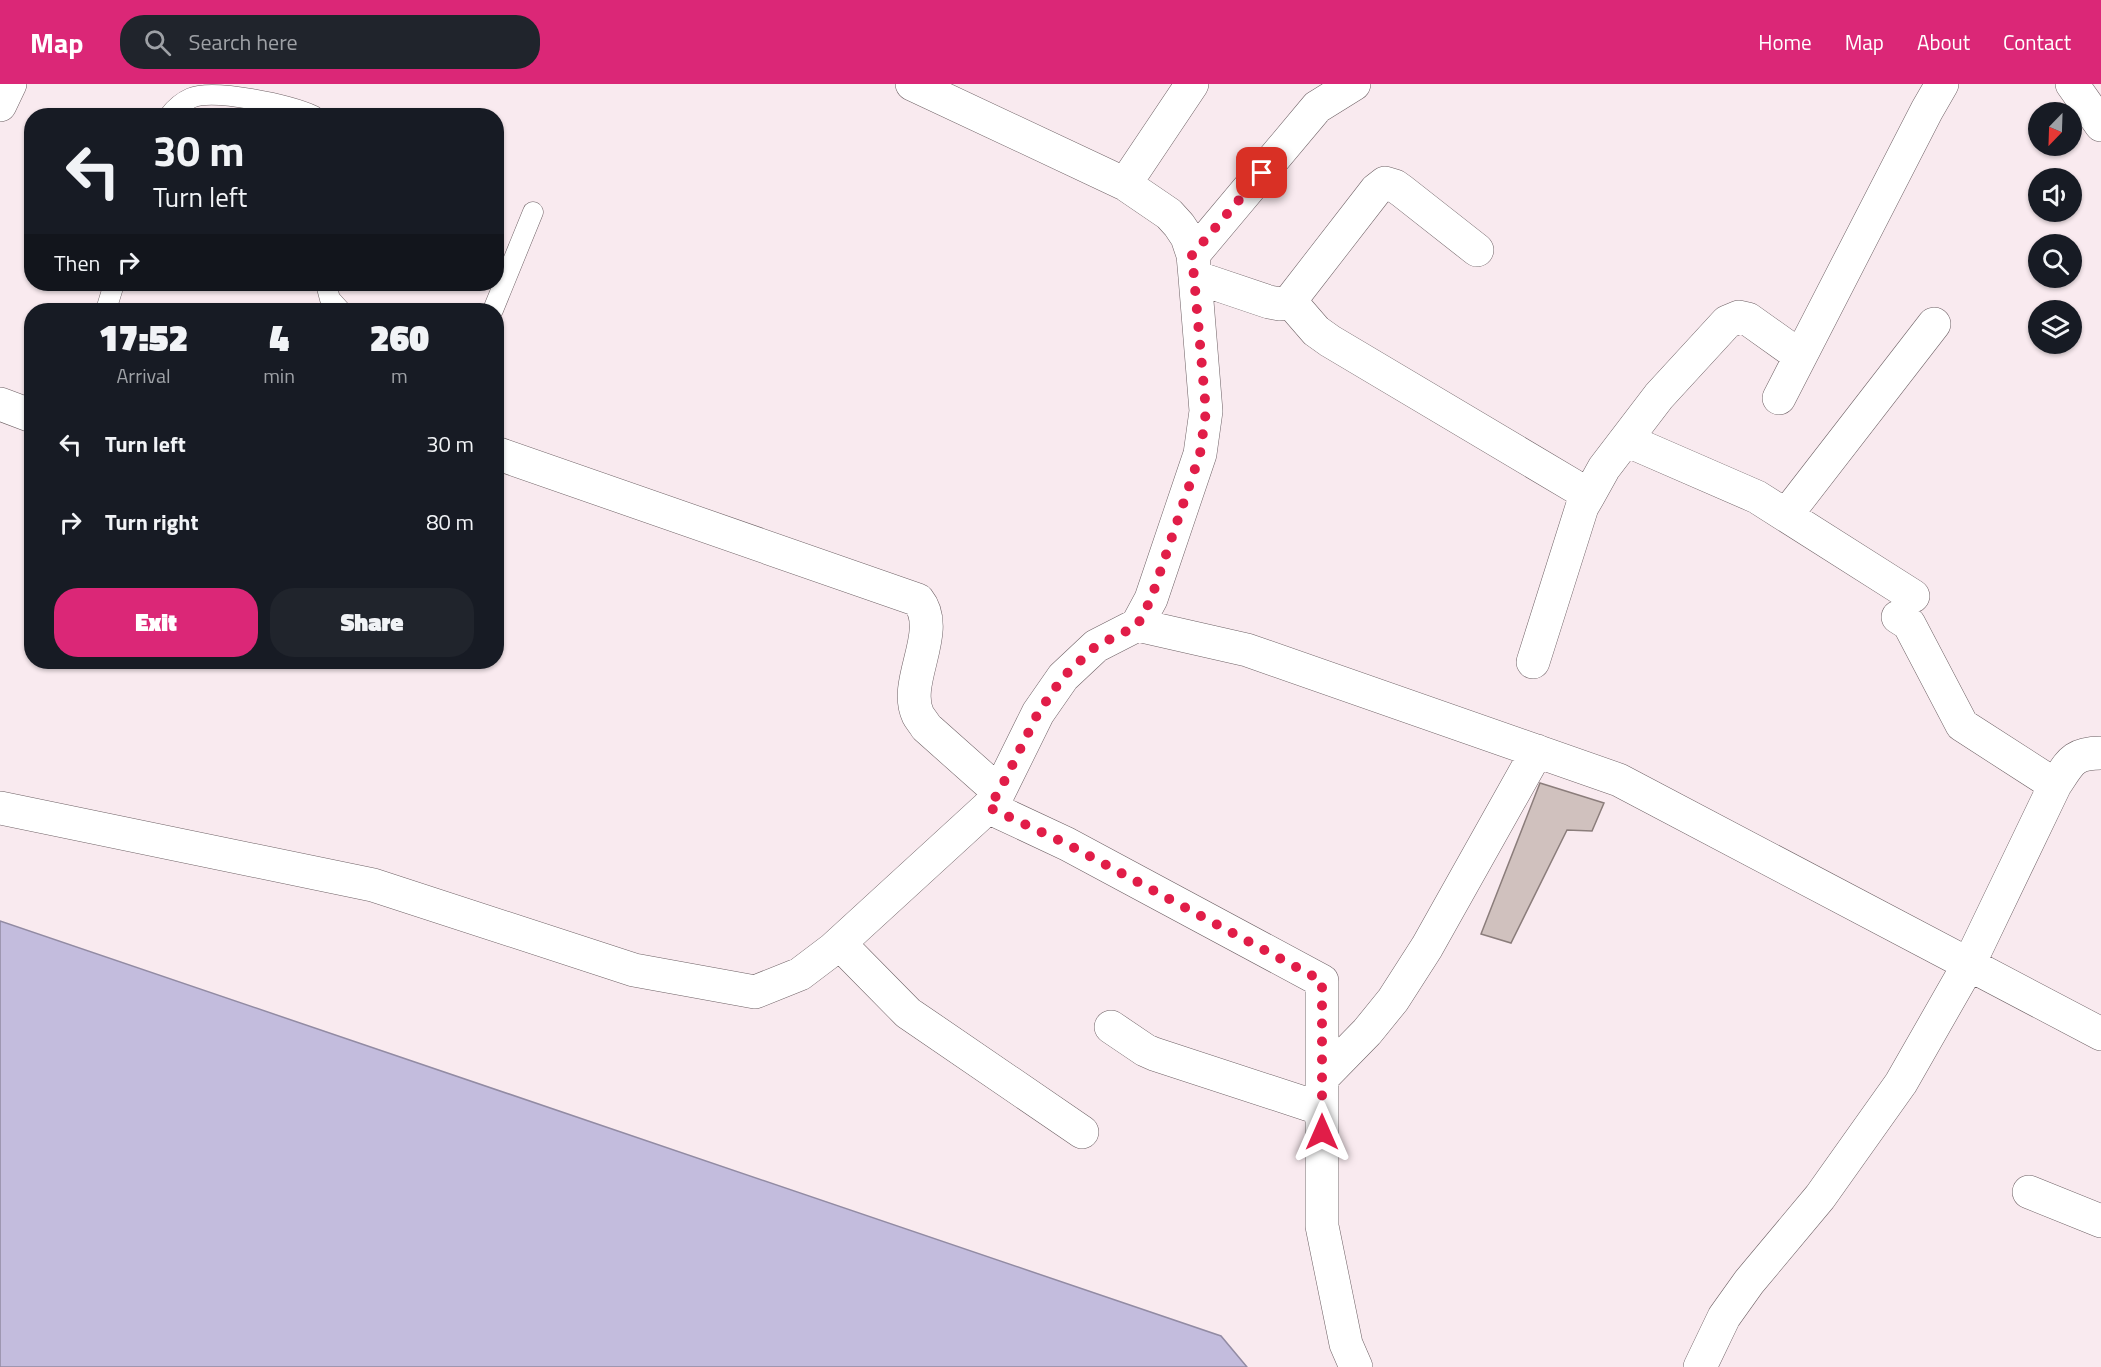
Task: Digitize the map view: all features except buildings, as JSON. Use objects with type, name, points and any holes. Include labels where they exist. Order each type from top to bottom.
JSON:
[{"type":"street","points":[[0,105],[10,84]]},
{"type":"street","points":[[1125,184],[1192,84]]},
{"type":"street","points":[[1194,266],[1317,107],[1354,84]]},
{"type":"street","points":[[1779,398],[1942,84]]},
{"type":"street","points":[[2072,84],[2101,125]]},
{"type":"street","points":[[0,808],[373,885],[634,970],[755,992],[800,974],[840,944],[994,800],[1038,713],[1063,677],[1096,646],[1137,626],[1151,599],[1200,454],[1206,411],[1194,266],[1187,237],[1169,214],[1125,184],[918,85]]},
{"type":"street","points":[[1194,266],[1269,302],[1280,304],[1290,301],[1376,190],[1385,183],[1402,190],[1477,250]]},
{"type":"street","points":[[1290,301],[1316,331],[1330,341],[1589,495]]},
{"type":"street","points":[[1533,662],[1582,507],[1604,468],[1659,396],[1727,322],[1738,317],[1748,319],[1800,356]]},
{"type":"street","points":[[1787,514],[1934,324]]},
{"type":"street","points":[[0,404],[24,413]]},
{"type":"street","points":[[1626,440],[1758,497],[1787,514],[1905,606],[1909,624],[1962,725],[2055,785]]},
{"type":"street","points":[[504,456],[918,600],[925,609],[926,624],[914,697],[917,714],[994,800],[1067,844],[1322,981],[1322,1226],[1346,1344],[1356,1367]]},
{"type":"street","points":[[1137,626],[1247,650],[1619,780],[2101,1034]]},
{"type":"street","points":[[1322,1093],[1394,1000],[1427,947],[1537,751]]},
{"type":"street","points":[[1700,1367],[1724,1317],[1749,1282],[1821,1197],[1901,1083],[1969,964],[2055,785],[2073,758],[2086,753],[2101,753]]},
{"type":"street","points":[[840,944],[908,1012],[1082,1132]]},
{"type":"street","points":[[1112,1027],[1154,1054],[1322,1093]]},
{"type":"street","points":[[2029,1192],[2101,1221]]},
{"type":"lane","points":[[175,108],[192,98],[218,95],[292,108]]},
{"type":"lane","points":[[504,283],[533,212]]},
{"type":"shaded area","points":[[0,921],[1221,1336],[1247,1367],[0,1367]]},
{"type":"route","points":[[1262,173],[1192,255],[1206,411],[1200,454],[1151,599],[1137,626],[1096,646],[1063,677],[1038,713],[999,792],[988,807],[1067,844],[1322,981],[1322,1132]]}]
